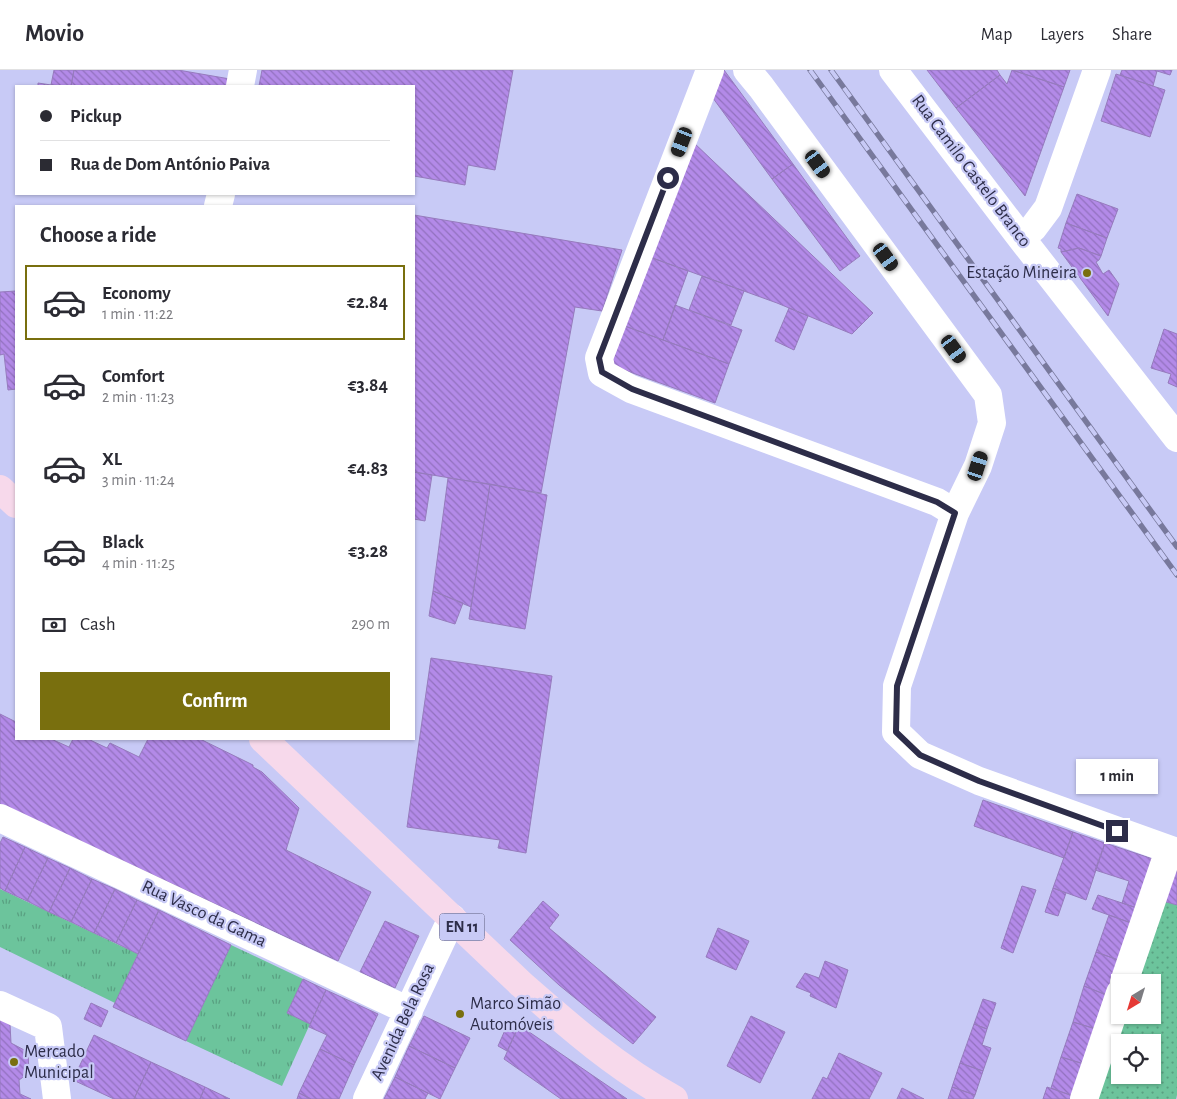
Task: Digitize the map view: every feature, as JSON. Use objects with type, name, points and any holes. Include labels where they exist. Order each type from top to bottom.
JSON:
[{"type":"main road","points":[[0,489],[15,503]]},
{"type":"main road","name":"EN 11","points":[[264,740],[521,984],[564,1022],[609,1058],[674,1099]]},
{"type":"street","points":[[240,85],[243,70]]},
{"type":"street","points":[[710,70],[599,358],[602,372],[632,389],[937,502],[955,513]]},
{"type":"street","points":[[747,70],[762,87],[988,396],[992,423],[978,466],[955,513],[897,686],[896,732],[920,755],[979,781],[1173,851],[1127,974]]},
{"type":"street","name":"Rua Camilo Castelo Branco","points":[[894,70],[1021,238],[1177,438]]},
{"type":"street","points":[[1021,238],[1033,228],[1048,208],[1097,70]]},
{"type":"street","name":"Rua Vasco da Gama","points":[[0,818],[408,1010]]},
{"type":"street","name":"Avenida Bela Rosa","points":[[367,1099],[452,918]]},
{"type":"street","points":[[0,1005],[48,1027],[58,1099]]},
{"type":"street","points":[[1084,1099],[1111,1020]]},
{"type":"green space","points":[[0,889],[138,954],[115,1003],[0,947]]},
{"type":"green space","points":[[1163,901],[1177,905],[1176,1099],[1096,1099],[1111,1054],[1111,1084],[1161,1084],[1161,1034],[1118,1034],[1121,1024],[1161,1024],[1161,974],[1138,974]]},
{"type":"green space","points":[[231,945],[303,979],[287,1013],[310,1024],[282,1086],[186,1041]]},
{"type":"building","points":[[54,70],[74,70],[71,85],[51,85]]},
{"type":"building","points":[[74,70],[178,70],[230,79],[229,85],[71,85]]},
{"type":"building","points":[[262,70],[513,70],[495,170],[468,165],[465,185],[415,176],[415,85],[259,85]]},
{"type":"building","points":[[720,70],[724,70],[793,164],[772,179],[710,94]]},
{"type":"building","points":[[927,70],[997,70],[1000,75],[956,108]]},
{"type":"building","points":[[1012,70],[1064,87],[1025,196],[956,108],[1000,75],[1007,84]]},
{"type":"building","points":[[1012,70],[1070,70],[1064,87]]},
{"type":"building","points":[[1122,70],[1172,70],[1170,75],[1157,71],[1153,86],[1120,75]]},
{"type":"building","points":[[1116,74],[1165,90],[1150,137],[1101,121]]},
{"type":"building","points":[[692,141],[873,313],[852,334],[777,303],[647,256]]},
{"type":"building","points":[[793,164],[860,256],[840,271],[772,179]]},
{"type":"building","points":[[1077,194],[1118,209],[1107,238],[1066,223]]},
{"type":"building","points":[[415,215],[622,250],[602,311],[575,307],[541,493],[415,472]]},
{"type":"building","points":[[1066,223],[1107,238],[1101,256],[1079,248],[1061,252],[1061,249],[1058,248]]},
{"type":"building","points":[[1079,248],[1101,256],[1096,262],[1103,274],[1109,270],[1119,284],[1108,316],[1061,252]]},
{"type":"building","points":[[647,256],[688,271],[663,340],[622,325]]},
{"type":"building","points":[[702,276],[744,291],[731,325],[689,310]]},
{"type":"building","points":[[15,291],[15,389],[8,390],[4,354],[0,355],[0,292]]},
{"type":"building","points":[[675,305],[742,330],[729,364],[663,340]]},
{"type":"building","points":[[789,308],[808,316],[794,350],[775,341]]},
{"type":"building","points":[[622,325],[729,364],[715,403],[608,364]]},
{"type":"building","points":[[1164,329],[1177,334],[1177,387],[1168,383],[1171,374],[1151,368]]},
{"type":"building","points":[[415,472],[432,475],[425,521],[415,519]]},
{"type":"building","points":[[448,478],[490,484],[471,607],[433,591]]},
{"type":"building","points":[[490,484],[547,495],[525,629],[469,619]]},
{"type":"building","points":[[433,591],[463,603],[455,624],[429,616]]},
{"type":"building","points":[[431,658],[552,676],[526,853],[498,848],[500,840],[407,827]]},
{"type":"building","points":[[0,714],[15,722],[15,740],[53,740],[69,747],[72,740],[90,740],[107,748],[110,743],[139,757],[148,740],[202,740],[253,765],[299,808],[286,850],[371,892],[338,961],[0,804]]},
{"type":"building","points":[[983,800],[1073,832],[1064,858],[974,826]]},
{"type":"building","points":[[1073,832],[1105,843],[1086,900],[1053,888]]},
{"type":"building","points":[[3,837],[25,847],[5,891],[0,888],[0,843]]},
{"type":"building","points":[[1105,843],[1156,860],[1140,909],[1122,903],[1129,881],[1095,870]]},
{"type":"building","points":[[25,847],[48,858],[27,901],[5,891]]},
{"type":"building","points":[[48,858],[70,868],[49,912],[27,901]]},
{"type":"building","points":[[70,868],[92,879],[71,922],[49,912]]},
{"type":"building","points":[[1174,868],[1177,869],[1177,905],[1163,901]]},
{"type":"building","points":[[92,879],[115,889],[94,933],[71,922]]},
{"type":"building","points":[[1022,886],[1036,890],[1013,953],[1001,948]]},
{"type":"building","points":[[1053,888],[1066,893],[1058,916],[1045,912]]},
{"type":"building","points":[[115,889],[137,900],[116,943],[94,933]]},
{"type":"building","points":[[1098,895],[1140,909],[1134,924],[1092,909]]},
{"type":"building","points":[[137,900],[159,910],[138,954],[116,943]]},
{"type":"building","points":[[543,901],[559,915],[549,928],[656,1017],[633,1044],[559,985],[510,940]]},
{"type":"building","points":[[159,910],[231,945],[186,1041],[113,1007]]},
{"type":"building","points":[[1109,915],[1134,924],[1121,961],[1096,952]]},
{"type":"building","points":[[385,921],[419,936],[395,988],[360,972]]},
{"type":"building","points":[[718,928],[749,941],[736,970],[706,957]]},
{"type":"building","points":[[1096,952],[1121,961],[1117,974],[1111,974],[1109,996],[1084,986]]},
{"type":"building","points":[[825,961],[848,970],[836,1008],[810,996],[811,993],[796,987],[805,973],[819,978]]},
{"type":"building","points":[[303,979],[326,990],[310,1024],[287,1013]]},
{"type":"building","points":[[1084,986],[1109,996],[1096,1029],[1073,1022]]},
{"type":"building","points":[[326,990],[378,1014],[354,1065],[320,1049],[327,1035],[309,1027]]},
{"type":"building","points":[[983,999],[996,1003],[987,1029],[974,1024]]},
{"type":"building","points":[[91,1003],[108,1011],[101,1027],[84,1019]]},
{"type":"building","points":[[424,1016],[470,1038],[455,1068],[409,1046]]},
{"type":"building","points":[[751,1016],[785,1032],[760,1083],[727,1066]]},
{"type":"building","name":"Mercado Municipal","points":[[0,1019],[10,1024],[11,1043],[28,1052],[29,1073],[19,1080],[20,1094],[31,1099],[0,1099]]},
{"type":"building","points":[[509,1021],[519,1025],[507,1051],[498,1046]]},
{"type":"building","points":[[1073,1022],[1096,1029],[1084,1064],[1061,1057]]},
{"type":"building","points":[[974,1024],[987,1029],[982,1045],[991,1048],[983,1071],[960,1063]]},
{"type":"building","points":[[519,1025],[627,1099],[561,1099],[504,1059]]},
{"type":"building","points":[[94,1035],[151,1062],[134,1099],[114,1099],[73,1080]]},
{"type":"building","points":[[409,1046],[455,1068],[440,1099],[395,1077]]},
{"type":"building","points":[[320,1049],[354,1065],[339,1099],[311,1099],[299,1093]]},
{"type":"building","points":[[839,1053],[882,1073],[869,1099],[812,1099],[823,1077],[827,1079]]},
{"type":"building","points":[[1061,1057],[1084,1064],[1073,1096],[1051,1088]]},
{"type":"building","points":[[151,1062],[205,1087],[200,1099],[134,1099]]},
{"type":"building","points":[[960,1063],[983,1071],[975,1095],[952,1087]]},
{"type":"building","points":[[395,1077],[428,1093],[425,1099],[384,1099]]},
{"type":"building","points":[[205,1087],[230,1099],[200,1099]]},
{"type":"building","points":[[952,1087],[975,1095],[973,1099],[948,1099]]},
{"type":"building","points":[[1047,1087],[1073,1096],[1072,1099],[1043,1099]]},
{"type":"building","points":[[902,1088],[924,1099],[897,1099]]},
{"type":"building","points":[[299,1093],[311,1099],[297,1099]]},
{"type":"railway","points":[[810,70],[1177,575]]},
{"type":"railway","points":[[831,70],[1177,547]]},
{"type":"place","name":"Estação Mineira","points":[[1087,273]]},
{"type":"place","name":"Marco Simão Automóveis","points":[[460,1014]]},
{"type":"place","name":"Mercado Municipal","points":[[14,1062]]},
{"type":"route","points":[[668,178],[599,358],[602,372],[632,389],[937,502],[955,513],[897,686],[896,732],[920,755],[979,781],[1117,831]]}]
